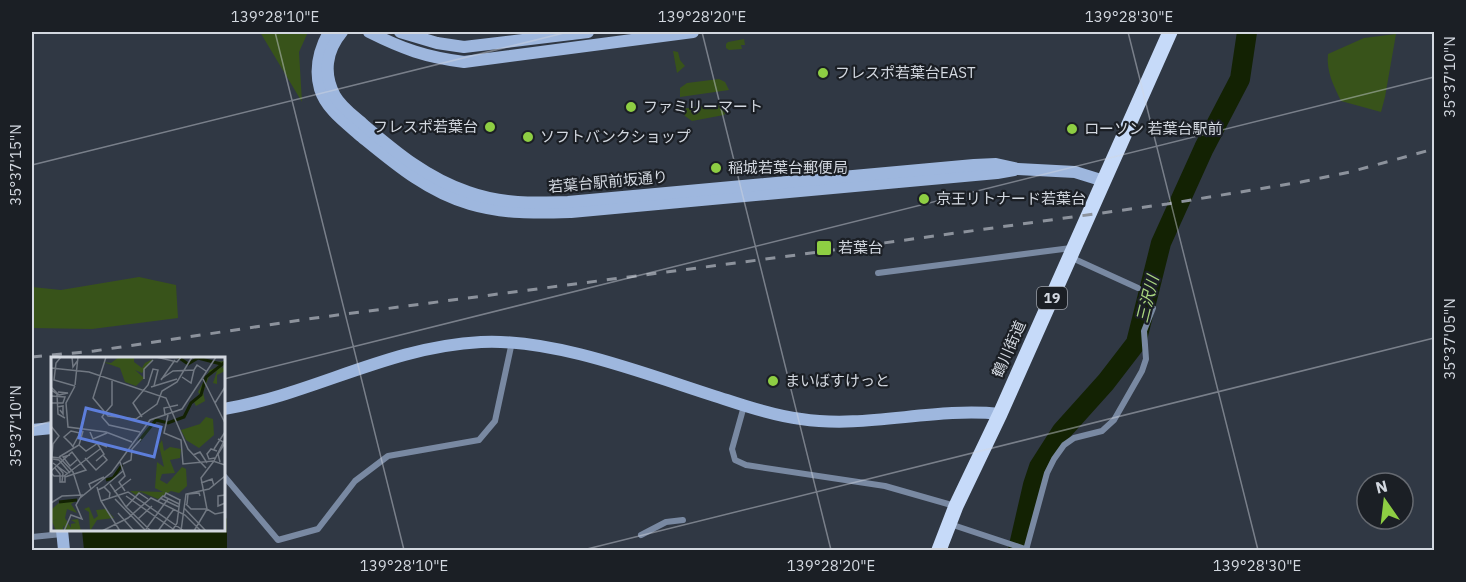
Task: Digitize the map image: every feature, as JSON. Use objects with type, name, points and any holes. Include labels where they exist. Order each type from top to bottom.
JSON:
[{"type":"main road","name":"鶴川街道","points":[[939,550],[956,507],[1000,414],[1170,32]]},
{"type":"street","name":"若葉台駅前坂通り","points":[[329,32],[320,48],[317,63],[318,77],[320,90],[327,103],[341,119],[418,181],[468,203],[495,210],[527,214],[571,212],[997,173],[1018,169]]},
{"type":"street","name":"若葉台駅前坂通り","points":[[342,32],[330,52],[327,64],[328,75],[336,98],[348,111],[424,172],[469,193],[498,201],[528,204],[568,202],[986,164],[1018,169]]},
{"type":"street","points":[[369,32],[412,52],[464,62],[693,32]]},
{"type":"street","points":[[400,32],[437,43],[464,47],[588,32]]},
{"type":"street","points":[[1018,169],[1076,172],[1104,181]]},
{"type":"street","points":[[878,273],[1072,252],[1138,288]]},
{"type":"street","points":[[949,524],[1026,550],[1047,473],[1054,459],[1074,438],[1102,431],[1114,420],[1142,371],[1146,359],[1144,331],[1153,308]]},
{"type":"street","points":[[225,409],[253,404],[301,390],[399,355],[441,346],[512,342],[560,350],[599,360],[779,416],[825,422],[860,422],[963,412],[1000,414]]},
{"type":"street","points":[[225,477],[278,540],[318,529],[355,481],[388,456],[479,440],[495,420],[512,342]]},
{"type":"street","points":[[745,406],[732,448],[735,460],[746,465],[885,486],[956,507]]},
{"type":"street","points":[[32,430],[51,428]]},
{"type":"street","points":[[641,535],[666,522],[683,520]]},
{"type":"street","points":[[32,537],[62,532],[64,550]]},
{"type":"green space","points":[[260,32],[308,32],[299,52],[302,102]]},
{"type":"green space","points":[[1396,34],[1381,112],[1341,101],[1329,73],[1328,54],[1364,38]]},
{"type":"green space","points":[[744,39],[745,45],[741,45],[742,49],[729,50],[726,48],[728,42]]},
{"type":"green space","points":[[673,51],[678,52],[685,66],[677,73]]},
{"type":"green space","points":[[719,79],[725,82],[729,90],[680,97],[680,88],[687,83]]},
{"type":"green space","points":[[730,102],[729,109],[724,115],[692,121],[681,109]]},
{"type":"green space","points":[[139,277],[176,285],[178,318],[92,329],[32,328],[32,287],[61,290]]},
{"type":"shaded area","points":[[225,516],[227,519],[227,550],[84,550],[82,531],[225,531]]},
{"type":"waterway","name":"三沢川","points":[[1018,550],[1039,467],[1062,431],[1106,382],[1136,343],[1161,243],[1204,148],[1240,79],[1247,32]]},
{"type":"railway","points":[[32,357],[94,351],[315,318],[1167,204],[1350,172],[1434,149]]},
{"type":"place","name":"フレスポ若葉台EAST","points":[[823,73]]},
{"type":"place","name":"ファミリーマート","points":[[631,107]]},
{"type":"place","name":"フレスポ若葉台","points":[[490,127]]},
{"type":"place","name":"ローソン 若葉台駅前","points":[[1072,129]]},
{"type":"place","name":"ソフトバンクショップ","points":[[528,137]]},
{"type":"place","name":"稲城若葉台郵便局","points":[[716,168]]},
{"type":"place","name":"京王リトナード若葉台","points":[[924,199]]},
{"type":"place","name":"若葉台","points":[[824,248]]},
{"type":"place","name":"まいばすけっと","points":[[773,381]]}]
